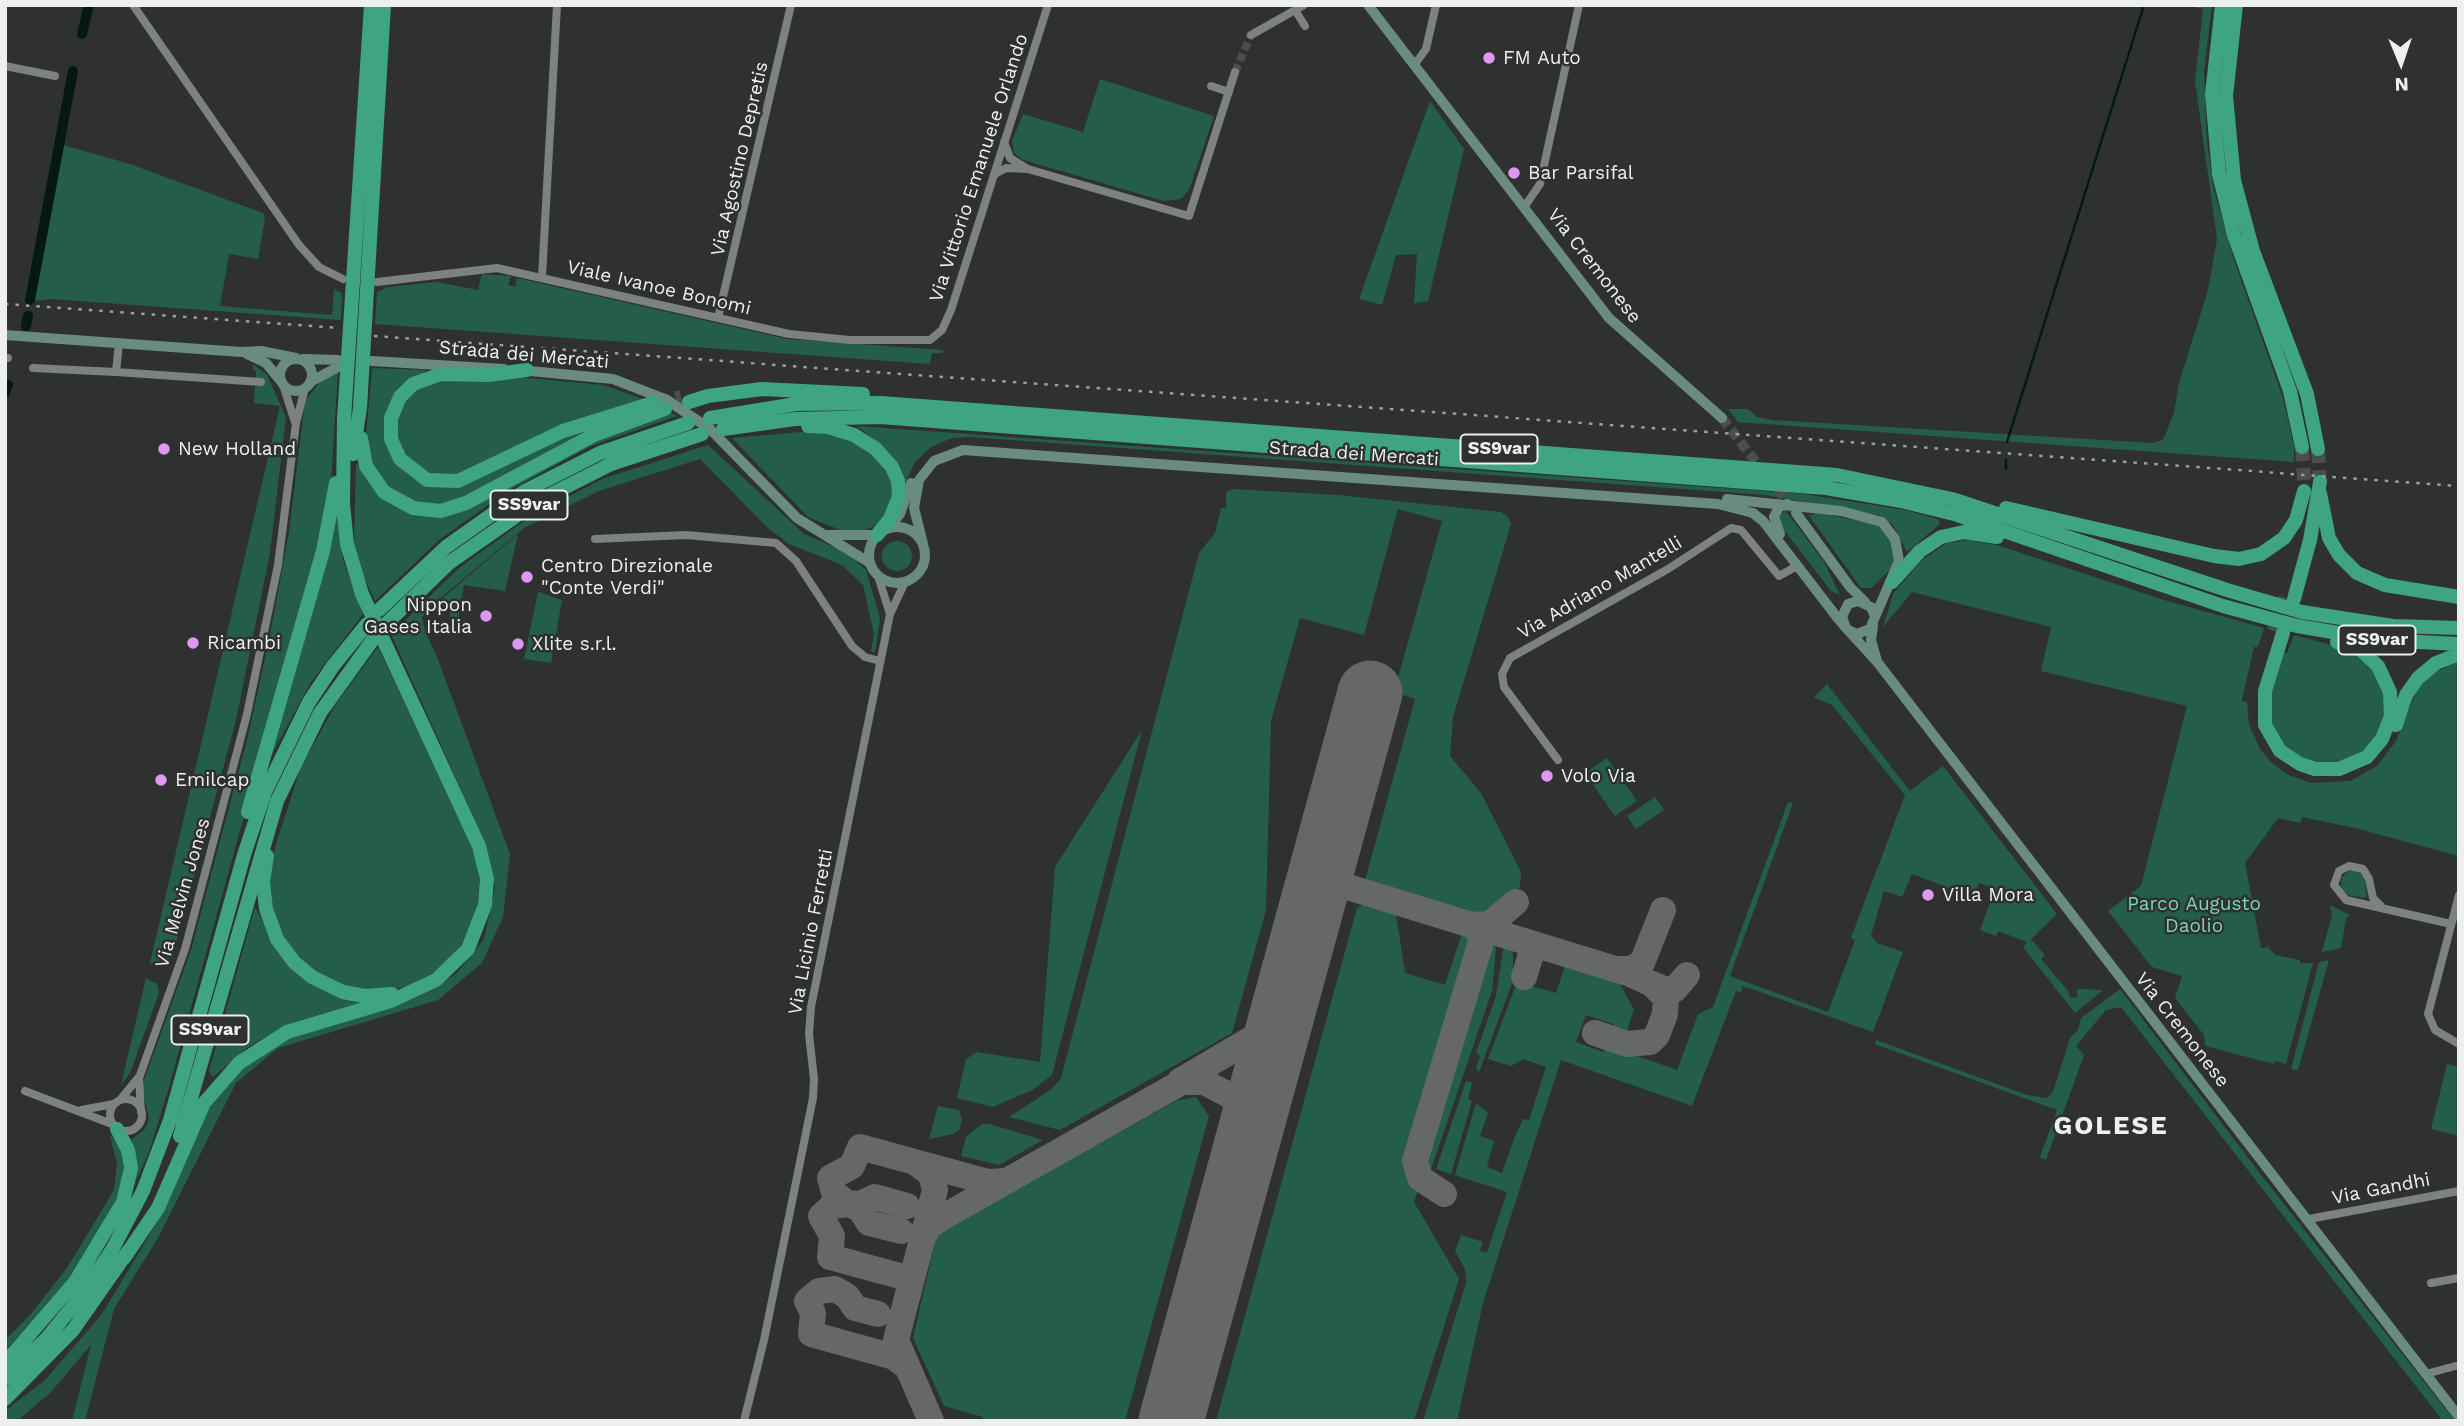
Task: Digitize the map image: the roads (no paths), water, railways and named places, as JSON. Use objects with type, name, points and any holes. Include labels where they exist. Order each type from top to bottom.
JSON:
[{"type":"highway","points":[[346,532],[355,402],[371,5]]},
{"type":"highway","points":[[362,254],[384,5]]},
{"type":"highway","points":[[2216,5],[2208,67],[2216,153],[2225,205],[2290,391],[2302,447]]},
{"type":"highway","points":[[2212,104],[2222,5]]},
{"type":"highway","points":[[2236,5],[2228,65],[2227,127],[2241,211],[2307,394],[2318,449]]},
{"type":"highway","points":[[2227,127],[2242,5]]},
{"type":"highway","points":[[355,402],[363,456],[372,478],[396,501],[429,511],[458,507],[594,435],[659,406],[576,426],[458,481],[427,480],[409,469],[400,459],[391,439],[391,418],[400,397],[413,384],[442,374],[488,375],[527,370]]},
{"type":"highway","points":[[685,400],[762,389],[810,390],[913,398],[971,410]]},
{"type":"highway","points":[[221,936],[223,903],[323,551],[344,419],[355,402]]},
{"type":"highway","name":"SS9var","points":[[710,418],[764,408],[838,402],[1816,472],[1889,483],[1942,496],[2271,604],[2294,602],[2382,624],[2459,628]]},
{"type":"highway","name":"SS9var","points":[[881,533],[895,510],[900,488],[889,462],[866,441],[849,432],[823,426],[723,429],[796,419],[891,418],[1816,486],[1880,496],[1943,512],[2173,589],[2274,627],[2297,626],[2380,640],[2459,644]]},
{"type":"highway","points":[[124,1258],[154,1216],[204,1103],[239,1063],[287,1032],[414,992],[440,977],[468,949],[482,916],[487,879],[477,840],[380,642],[351,564],[343,504],[344,419]]},
{"type":"highway","name":"SS9var","points":[[379,610],[446,547],[525,491],[600,453],[688,423]]},
{"type":"highway","name":"SS9var","points":[[386,624],[457,556],[536,502],[621,460],[702,434]]},
{"type":"highway","points":[[1942,496],[2239,559],[2266,552],[2284,538],[2296,520],[2304,486],[2294,602]]},
{"type":"highway","points":[[2294,602],[2320,488],[2324,522],[2332,544],[2357,573],[2385,585],[2459,597]]},
{"type":"highway","points":[[1892,582],[1930,543],[1947,535],[1964,532],[1995,537],[2117,576],[2173,589]]},
{"type":"highway","name":"SS9var","points":[[5,1379],[47,1338],[82,1295],[112,1250],[143,1191],[167,1130],[250,833],[278,761],[327,674],[368,624]]},
{"type":"highway","points":[[2274,627],[2264,699],[2264,720],[2272,741],[2285,754],[2310,768],[2334,770],[2358,762],[2377,747],[2388,726],[2392,702],[2386,678],[2375,662],[2361,650],[2316,636],[2297,626]]},
{"type":"highway","points":[[2274,627],[2256,697],[2257,729],[2265,745],[2278,760],[2299,773],[2317,778],[2342,776],[2373,761],[2389,741],[2414,682],[2436,663],[2459,654]]},
{"type":"highway","name":"SS9var","points":[[5,1399],[73,1331],[124,1258],[154,1203],[175,1151],[262,844],[294,761],[332,694],[380,642]]},
{"type":"highway","points":[[294,761],[270,842],[264,876],[265,903],[277,939],[300,967],[335,989],[370,996],[414,992]]},
{"type":"highway","points":[[5,1363],[75,1282],[123,1202],[130,1179],[130,1161],[115,1126]]},
{"type":"street","points":[[133,5],[299,245],[318,267],[343,279]]},
{"type":"street","points":[[542,277],[558,5]]},
{"type":"street","name":"Via Agostino Depretis","points":[[718,318],[791,5]]},
{"type":"street","name":"Via Vittorio Emanuele Orlando","points":[[934,338],[948,317],[1048,5]]},
{"type":"street","points":[[1251,35],[1304,5]]},
{"type":"street","points":[[1368,5],[1380,18]]},
{"type":"street","points":[[1376,5],[1380,18]]},
{"type":"street","points":[[1415,64],[1426,49],[1436,5]]},
{"type":"street","points":[[1525,206],[1540,184],[1579,5]]},
{"type":"street","points":[[1295,10],[1305,26]]},
{"type":"street","name":"Via Cremonese","points":[[1380,18],[1620,331],[1689,386],[1722,418]]},
{"type":"street","points":[[5,66],[55,76]]},
{"type":"street","points":[[992,179],[1003,168],[1029,169],[1189,216],[1236,72]]},
{"type":"street","points":[[1211,86],[1229,92]]},
{"type":"street","points":[[1005,136],[1009,156],[1029,169]]},
{"type":"street","name":"Viale Ivanoe Bonomi","points":[[377,282],[492,267],[820,338],[914,342],[934,338]]},
{"type":"street","points":[[5,335],[241,352],[261,351],[338,363],[308,385],[294,391],[282,383],[264,361],[241,352]]},
{"type":"street","points":[[116,372],[119,343]]},
{"type":"street","points":[[282,383],[282,365],[297,358]]},
{"type":"street","points":[[297,358],[311,367],[308,385]]},
{"type":"street","name":"Strada dei Mercati","points":[[372,361],[527,370],[619,381],[653,393],[689,413],[797,518],[870,563],[878,576]]},
{"type":"street","points":[[33,368],[261,382]]},
{"type":"street","name":"Via Melvin Jones","points":[[282,383],[295,426]]},
{"type":"street","name":"Via Melvin Jones","points":[[117,1102],[140,1075],[183,955],[243,733],[278,565],[295,426],[308,385]]},
{"type":"street","name":"Strada dei Mercati","points":[[870,563],[870,548],[900,514],[913,479],[923,463],[944,448],[964,443],[1787,504],[1855,513],[1882,522],[1893,535],[1899,550],[1899,565],[1881,599],[1874,622]]},
{"type":"street","name":"Strada dei Mercati","points":[[905,582],[920,571],[925,553],[914,508],[919,480],[940,457],[969,449],[1726,505],[1745,509],[1760,518],[1846,628]]},
{"type":"street","points":[[1787,504],[1776,510],[1774,523],[1810,582]]},
{"type":"street","name":"Via Cremonese","points":[[1796,513],[1855,593],[1869,604],[1874,622],[1871,640],[1878,663]]},
{"type":"street","name":"Strada dei Mercati","points":[[827,535],[881,533],[902,528],[911,531],[923,544]]},
{"type":"street","name":"Via Adriano Mantelli","points":[[1558,760],[1504,687],[1502,674],[1510,658],[1668,569],[1731,528],[1741,530],[1779,576],[1797,566]]},
{"type":"street","points":[[595,539],[686,535],[776,543],[796,561],[852,646],[865,657],[880,661]]},
{"type":"street","name":"Via Cremonese","points":[[1837,569],[1845,594],[1842,617],[1846,628],[1878,663],[2459,1417]]},
{"type":"street","points":[[878,576],[895,583],[905,582]]},
{"type":"street","points":[[878,576],[890,614]]},
{"type":"street","name":"Via Licinio Ferretti","points":[[744,1421],[764,1340],[813,1094],[809,1034],[811,1007],[890,614],[905,582]]},
{"type":"street","points":[[1843,610],[1855,601],[1869,604]]},
{"type":"street","points":[[1846,628],[1861,634],[1874,622]]},
{"type":"street","points":[[2381,906],[2373,898],[2368,875],[2363,869],[2353,865],[2339,871],[2334,886],[2342,898],[2451,924]]},
{"type":"street","points":[[2459,895],[2428,1018],[2435,1030],[2459,1044]]},
{"type":"street","name":"Via Melvin Jones","points":[[140,1075],[141,1112]]},
{"type":"street","points":[[25,1091],[115,1126],[134,1129],[140,1121],[141,1112],[134,1101],[75,1110]]},
{"type":"street","points":[[115,1126],[110,1113],[117,1102]]},
{"type":"street","name":"Via Gandhi","points":[[2309,1219],[2459,1191]]},
{"type":"street","points":[[2431,1283],[2459,1278]]},
{"type":"street","points":[[2426,1374],[2459,1365]]},
{"type":"waterway","points":[[82,34],[89,5]]},
{"type":"waterway","points":[[2007,442],[2144,5]]},
{"type":"waterway","points":[[30,300],[73,71]]},
{"type":"waterway","points":[[26,326],[28,316]]},
{"type":"waterway","points":[[5,393],[8,385]]},
{"type":"waterway","points":[[2006,460],[2006,469]]},
{"type":"tunnel","points":[[1235,72],[1251,35]]},
{"type":"tunnel","points":[[655,403],[681,397]]},
{"type":"tunnel","points":[[1722,418],[1793,510]]},
{"type":"tunnel","points":[[2302,447],[2304,480]]},
{"type":"tunnel","points":[[2318,449],[2320,482]]},
{"type":"tunnel","points":[[2274,631],[2285,597]]},
{"type":"railway","points":[[5,304],[340,328]]},
{"type":"railway","points":[[374,336],[2459,486]]},
{"type":"place","name":"FM Auto","points":[[1489,58]]},
{"type":"place","name":"Bar Parsifal","points":[[1514,173]]},
{"type":"place","name":"New Holland","points":[[164,449]]},
{"type":"place","name":"Centro Direzionale \"Conte Verdi\"","points":[[527,577]]},
{"type":"place","name":"Nippon Gases Italia","points":[[486,616]]},
{"type":"place","name":"Ricambi","points":[[193,643]]},
{"type":"place","name":"Xlite s.r.l.","points":[[518,644]]},
{"type":"place","name":"Volo Via","points":[[1547,776]]},
{"type":"place","name":"Emilcap","points":[[161,780]]},
{"type":"place","name":"Villa Mora","points":[[1928,895]]},
{"type":"district","name":"GOLESE","points":[[2111,1126]]},
{"type":"park label","name":"Parco Augusto Daolio","points":[[2194,915]]}]
